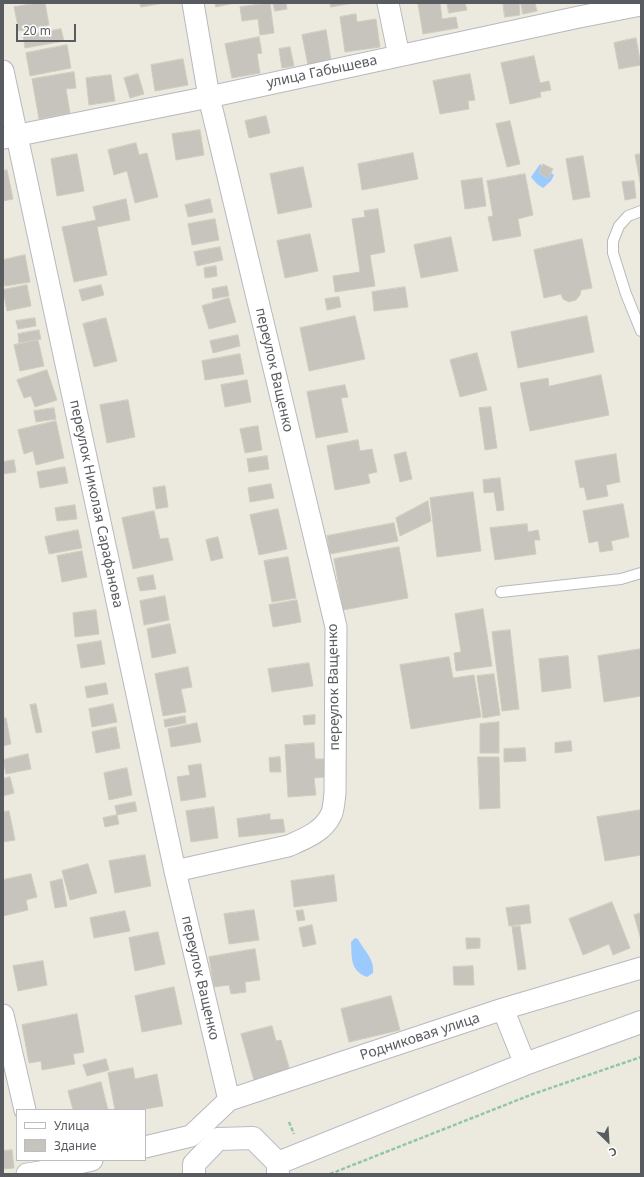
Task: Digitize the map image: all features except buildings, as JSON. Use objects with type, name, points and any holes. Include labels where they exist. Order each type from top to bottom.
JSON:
[{"type":"main road","points":[[194,1174],[194,1164],[218,1139],[253,1138],[278,1168],[525,1064],[641,1022]]},
{"type":"street","name":"переулок Ващенко","points":[[193,3],[209,97],[336,627],[335,793],[331,814],[315,832],[303,840],[288,846],[175,871],[229,1100]]},
{"type":"street","points":[[388,3],[399,56]]},
{"type":"street","name":"улица Габышева","points":[[10,137],[209,97],[399,56],[577,10],[641,4]]},
{"type":"street","name":"переулок Николая Сарафанова","points":[[3,71],[10,137],[175,871]]},
{"type":"street","name":"Родниковая улица","points":[[146,1147],[191,1136],[229,1100],[503,1009],[641,968]]},
{"type":"street","points":[[503,1009],[525,1064]]},
{"type":"street","points":[[3,1015],[25,1109]]},
{"type":"street","points":[[207,1121],[218,1139]]},
{"type":"street","points":[[34,1169],[86,1161]]},
{"type":"lane","points":[[641,210],[628,216],[618,226],[613,241],[613,253],[626,294],[641,331]]},
{"type":"lane","points":[[501,592],[621,579],[641,573]]},
{"type":"path","points":[[330,1174],[533,1094],[641,1057]]},
{"type":"water","points":[[540,164],[554,175],[551,181],[543,188],[531,177]]},
{"type":"water","points":[[355,938],[358,939],[371,959],[373,973],[367,977],[357,971],[353,963],[351,942]]}]
